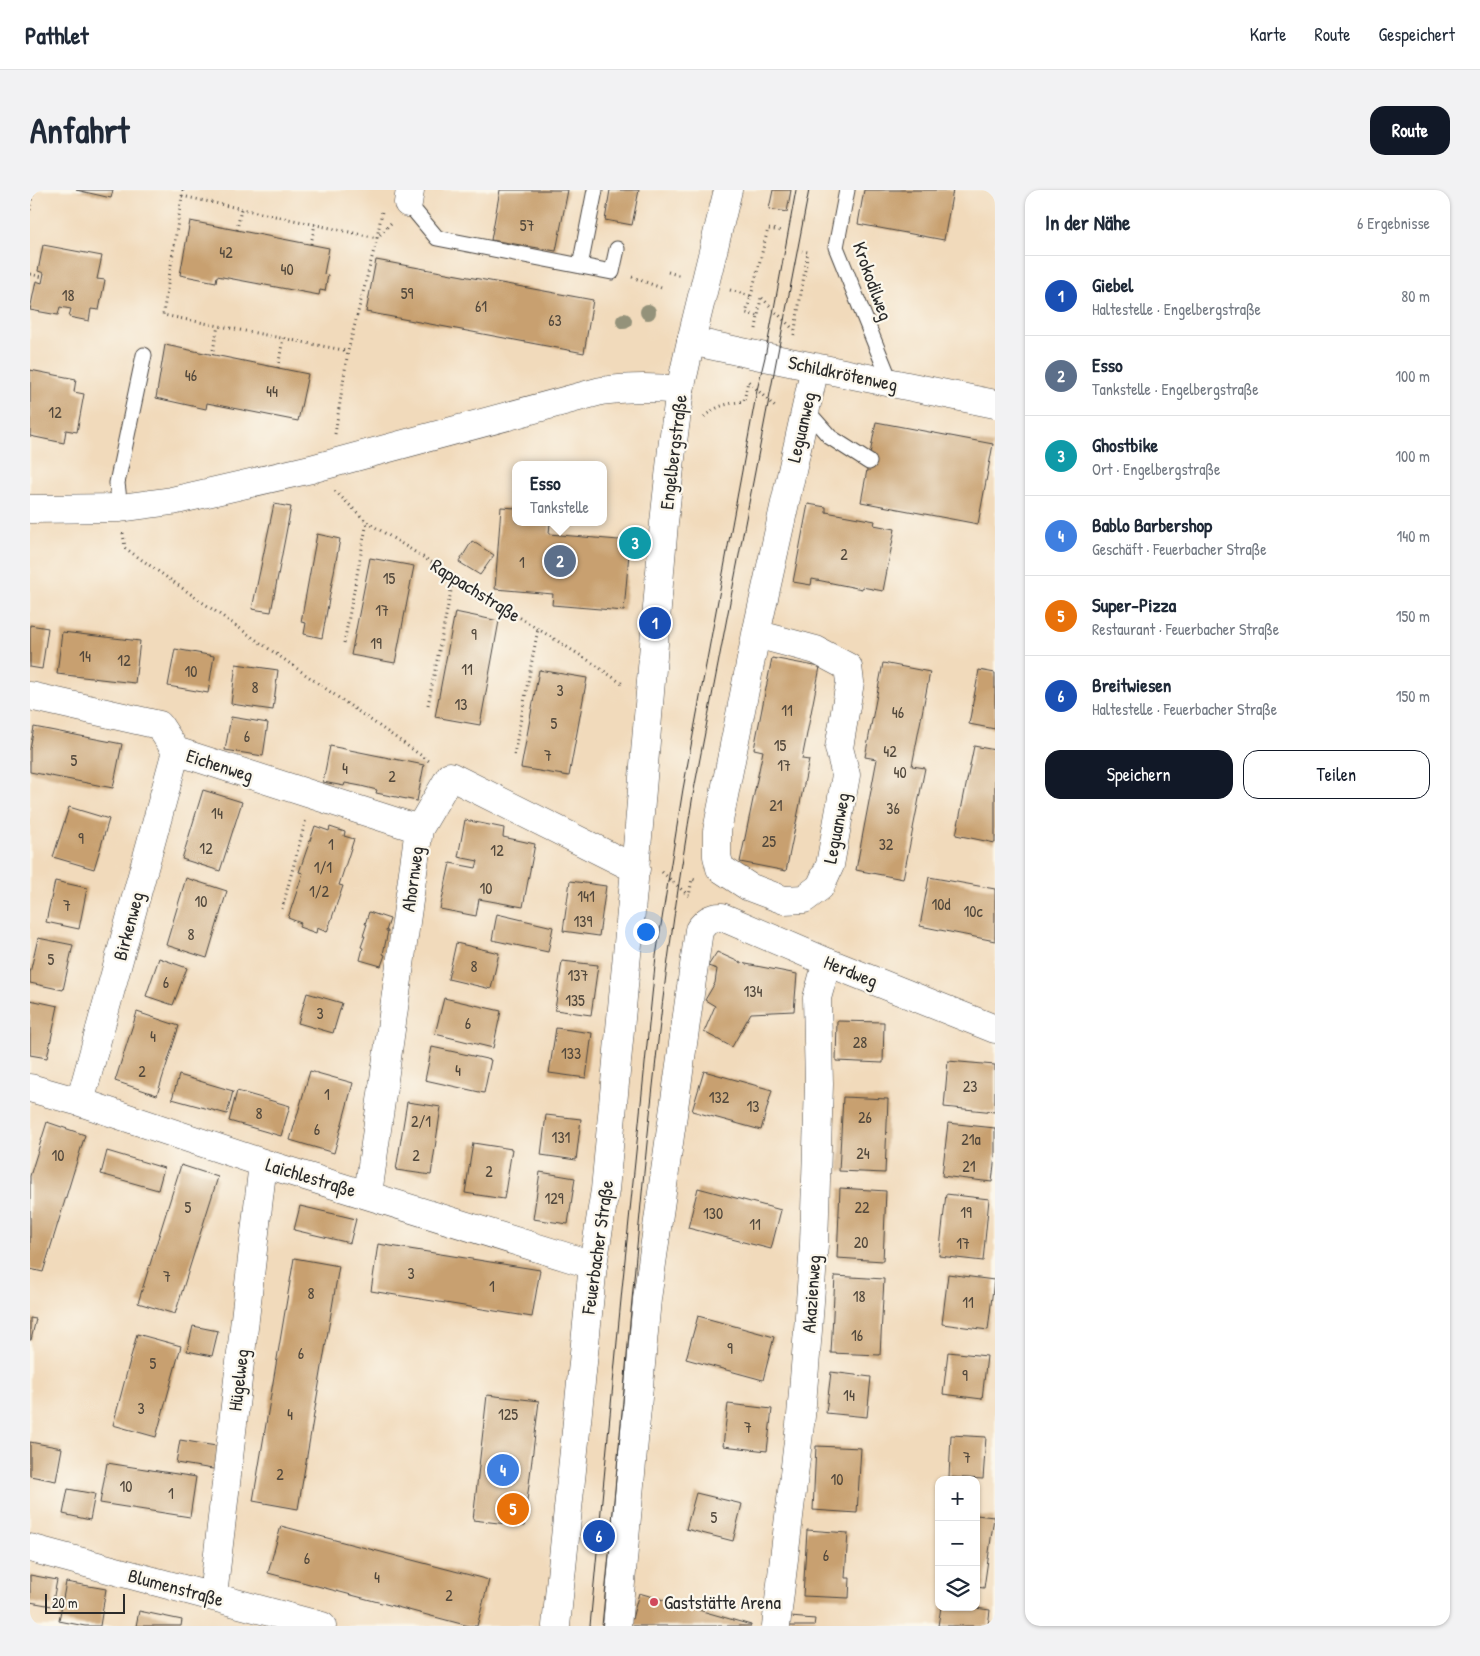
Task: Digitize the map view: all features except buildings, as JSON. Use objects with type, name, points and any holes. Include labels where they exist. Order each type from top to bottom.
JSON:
[{"type":"street","name":"Engelbergstraße","points":[[636,869],[664,523],[680,390],[728,190]]},
{"type":"street","name":"Schildkrötenweg","points":[[691,341],[995,404]]},
{"type":"street","name":"Leguanweg","points":[[756,634],[816,650],[848,667],[850,682],[839,748],[846,774],[830,865],[820,888],[804,898],[784,900],[749,887],[720,868],[717,856],[717,831],[756,634],[815,368]]},
{"type":"street","points":[[30,509],[120,508],[172,501],[311,469],[601,391],[629,387],[658,387],[680,390]]},
{"type":"street","name":"Eichenweg","points":[[30,696],[159,724],[176,750],[419,829]]},
{"type":"street","name":"Birkenweg","points":[[80,1102],[176,750]]},
{"type":"street","points":[[450,776],[636,869]]},
{"type":"street","name":"Ahornweg","points":[[368,1194],[419,829],[450,776]]},
{"type":"street","name":"Feuerbacher Straße","points":[[556,1626],[593,1265],[606,1190],[636,869]]},
{"type":"street","name":"Herdweg","points":[[617,1626],[647,1299],[699,930],[714,919],[995,1029]]},
{"type":"street","name":"Akazienweg","points":[[776,1626],[801,1416],[808,1330],[814,1244],[819,1084],[817,998],[827,962]]},
{"type":"street","name":"Laichlestraße","points":[[30,1088],[80,1102],[263,1163],[593,1265]]},
{"type":"street","name":"Hügelweg","points":[[213,1596],[263,1163]]},
{"type":"street","name":"Blumenstraße","points":[[30,1548],[322,1626]]},
{"type":"lane","points":[[580,266],[595,190]]},
{"type":"lane","name":"Krokodilweg","points":[[847,190],[836,247],[891,383]]},
{"type":"lane","points":[[400,201],[437,238],[612,272],[617,249]]},
{"type":"lane","points":[[120,508],[118,483],[144,356]]},
{"type":"lane","points":[[806,410],[830,437],[869,462]]},
{"type":"path","points":[[30,210],[34,190]]},
{"type":"path","points":[[183,190],[163,315],[348,351]]},
{"type":"path","points":[[182,196],[377,238]]},
{"type":"path","points":[[377,238],[400,201]]},
{"type":"path","points":[[335,435],[348,351],[377,238],[400,201]]},
{"type":"path","points":[[237,230],[241,209]]},
{"type":"path","points":[[311,244],[314,224]]},
{"type":"path","points":[[751,296],[768,229],[782,232]]},
{"type":"path","points":[[30,274],[43,277]]},
{"type":"path","points":[[762,297],[794,330]]},
{"type":"path","points":[[212,355],[218,326]]},
{"type":"path","points":[[278,368],[283,338]]},
{"type":"path","name":"Rappachstraße","points":[[311,469],[368,522],[592,662],[649,702]]},
{"type":"path","points":[[120,508],[125,548],[450,776]]},
{"type":"path","points":[[344,643],[368,522]]},
{"type":"path","points":[[428,705],[454,576]]},
{"type":"path","points":[[514,755],[538,629]]},
{"type":"path","points":[[282,909],[312,794]]},
{"type":"path","points":[[636,869],[657,887],[659,869],[689,896],[692,879],[698,882]]},
{"type":"tram line","points":[[590,1626],[656,956],[683,789],[796,190]]},
{"type":"tram line","points":[[602,1626],[643,1181],[674,914],[693,795],[809,190]]},
{"type":"place","name":"Ghostbike","points":[[635,543]]},
{"type":"place","name":"Esso","points":[[560,561]]},
{"type":"place","name":"Giebel","points":[[655,623]]},
{"type":"place","name":"Bablo Barbershop","points":[[503,1470]]},
{"type":"place","name":"Super-Pizza","points":[[513,1509]]},
{"type":"place","name":"Breitwiesen","points":[[599,1536]]},
{"type":"place","name":"Gaststätte Arena","points":[[654,1602]]}]
